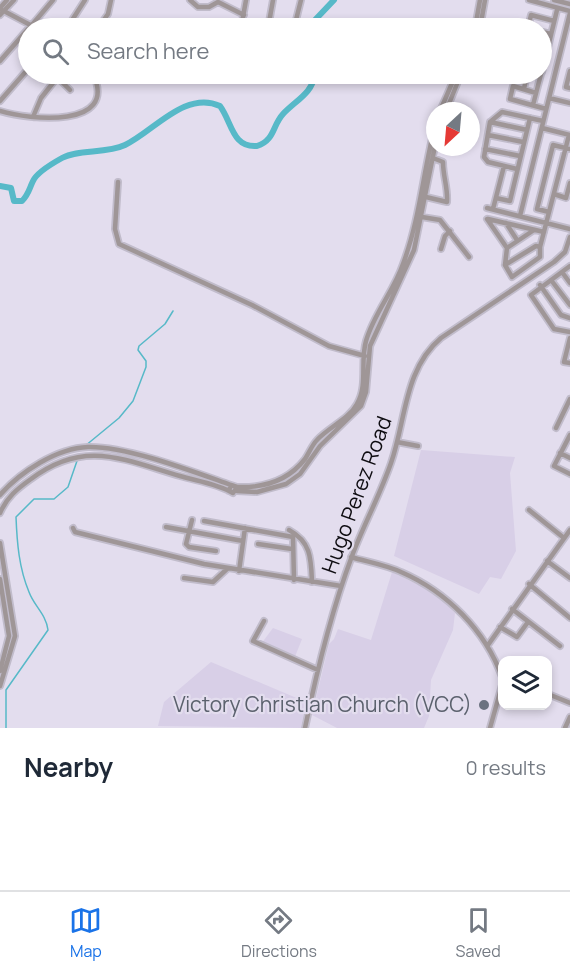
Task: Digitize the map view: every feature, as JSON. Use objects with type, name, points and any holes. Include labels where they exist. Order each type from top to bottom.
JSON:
[{"type":"street","points":[[1,12],[7,0]]},
{"type":"street","points":[[1,12],[14,0]]},
{"type":"street","points":[[39,18],[53,0]]},
{"type":"street","points":[[73,18],[85,0]]},
{"type":"street","points":[[105,18],[111,0]]},
{"type":"street","points":[[190,0],[198,7],[209,7],[219,1],[244,15]]},
{"type":"street","points":[[243,18],[246,0]]},
{"type":"street","points":[[270,18],[273,0]]},
{"type":"street","points":[[296,18],[301,0]]},
{"type":"street","points":[[477,18],[480,0]]},
{"type":"street","points":[[482,18],[485,0]]},
{"type":"street","points":[[520,216],[570,12],[529,0]]},
{"type":"street","points":[[554,0],[570,4]]},
{"type":"street","points":[[552,30],[557,10]]},
{"type":"street","points":[[1,12],[18,21]]},
{"type":"street","points":[[0,61],[18,42]]},
{"type":"street","points":[[570,70],[566,87],[570,88]]},
{"type":"street","points":[[0,101],[18,80]]},
{"type":"street","points":[[33,117],[41,98],[52,84]]},
{"type":"street","points":[[65,84],[70,90]]},
{"type":"street","points":[[0,111],[33,117],[64,117],[92,106],[98,97],[97,84]]},
{"type":"street","points":[[444,102],[452,84]]},
{"type":"street","points":[[450,102],[457,84]]},
{"type":"street","points":[[524,89],[525,84]]},
{"type":"street","points":[[533,105],[538,84]]},
{"type":"street","points":[[536,93],[513,86],[510,99],[546,109]]},
{"type":"street","points":[[549,98],[570,103]]},
{"type":"street","points":[[517,169],[488,162],[484,157],[490,122],[502,112],[543,122]]},
{"type":"street","points":[[496,198],[510,201],[530,118]]},
{"type":"street","points":[[490,122],[527,130]]},
{"type":"street","points":[[542,128],[570,135],[568,149],[540,246],[542,256],[512,277],[506,265],[507,248],[488,219],[544,232]]},
{"type":"street","points":[[488,135],[523,142]]},
{"type":"street","points":[[549,212],[537,209],[553,145],[568,149]]},
{"type":"street","points":[[485,149],[520,156]]},
{"type":"street","points":[[0,513],[5,501],[13,492],[44,470],[71,457],[86,454],[128,460],[257,492],[286,484],[300,474],[320,446],[354,417],[359,405],[367,384],[365,356],[373,322],[404,262],[417,215],[429,156]]},
{"type":"street","points":[[365,356],[408,265],[422,217],[433,158],[443,162],[443,177],[448,188],[447,202],[426,197]]},
{"type":"street","points":[[504,166],[496,198],[490,208],[570,228]]},
{"type":"street","points":[[118,182],[115,229],[119,244],[252,305],[329,346],[365,356]]},
{"type":"street","points":[[554,194],[566,198],[570,183]]},
{"type":"street","points":[[422,217],[440,220],[469,257]]},
{"type":"street","points":[[506,223],[517,240]]},
{"type":"street","points":[[507,248],[534,230]]},
{"type":"street","points":[[441,249],[445,236],[450,231]]},
{"type":"street","name":"Hugo Perez Road","points":[[305,728],[318,669],[341,586],[383,484],[397,442],[408,394],[424,354],[441,338],[554,262],[565,252],[570,237]]},
{"type":"street","points":[[506,265],[536,246],[540,246]]},
{"type":"street","points":[[570,266],[540,286],[531,295],[555,329],[570,332]]},
{"type":"street","points":[[562,272],[570,283]]},
{"type":"street","points":[[551,280],[570,304]]},
{"type":"street","points":[[540,286],[561,315],[570,318]]},
{"type":"street","points":[[570,338],[564,362],[570,363]]},
{"type":"street","points":[[556,428],[570,399]]},
{"type":"street","points":[[570,435],[568,443],[554,466],[570,474]]},
{"type":"street","points":[[397,442],[418,446]]},
{"type":"street","points":[[0,495],[8,486],[42,463],[70,450],[88,447],[140,456],[234,488]]},
{"type":"street","points":[[560,453],[570,458]]},
{"type":"street","points":[[529,510],[564,538]]},
{"type":"street","points":[[192,519],[186,544],[189,547],[216,551]]},
{"type":"street","points":[[204,521],[293,537],[294,580]]},
{"type":"street","points":[[166,527],[243,541]]},
{"type":"street","points":[[73,528],[75,532],[227,569],[341,586]]},
{"type":"street","points":[[238,571],[245,528]]},
{"type":"street","points":[[289,530],[302,537],[308,549],[312,582]]},
{"type":"street","points":[[488,645],[529,584],[570,530]]},
{"type":"street","points":[[0,543],[15,636],[0,686]]},
{"type":"street","points":[[258,544],[292,549]]},
{"type":"street","points":[[351,557],[400,571],[437,590],[488,645],[498,668]]},
{"type":"street","points":[[547,561],[570,578]]},
{"type":"street","points":[[184,578],[213,582],[227,569]]},
{"type":"street","points":[[0,579],[9,636],[0,671]]},
{"type":"street","points":[[529,584],[570,618]]},
{"type":"street","points":[[512,609],[560,646]]},
{"type":"street","points":[[264,621],[253,641],[318,669]]},
{"type":"street","points":[[500,627],[517,637],[528,622]]},
{"type":"street","points":[[552,696],[570,703]]},
{"type":"street","points":[[490,728],[498,699]]},
{"type":"street","points":[[565,728],[570,717]]},
{"type":"shaded area","points":[[421,450],[515,457],[510,473],[516,551],[501,579],[490,577],[479,594],[394,556]]},
{"type":"shaded area","points":[[392,572],[437,594],[455,613],[453,630],[431,680],[429,716],[424,728],[337,728],[312,715],[329,644],[338,629],[371,640]]},
{"type":"shaded area","points":[[273,628],[302,639],[294,659],[261,644]]},
{"type":"shaded area","points":[[211,662],[306,702],[301,728],[158,726],[164,702]]},
{"type":"waterway","points":[[317,18],[334,0]]},
{"type":"waterway","points":[[0,186],[11,188],[14,201],[22,201],[38,174],[58,160],[76,153],[109,150],[125,145],[170,115],[194,104],[207,103],[220,106],[237,138],[249,146],[257,146],[267,140],[283,114],[307,92],[312,84]]},
{"type":"waterway","points":[[85,446],[119,418],[133,401],[146,367],[146,361],[138,350],[139,346],[165,324],[173,311]]},
{"type":"waterway","points":[[6,728],[6,690],[48,630],[45,619],[31,597],[23,574],[16,517],[34,499],[54,499],[68,487],[78,458]]},
{"type":"place","name":"Victory Christian Church (VCC)","points":[[484,705]]}]
